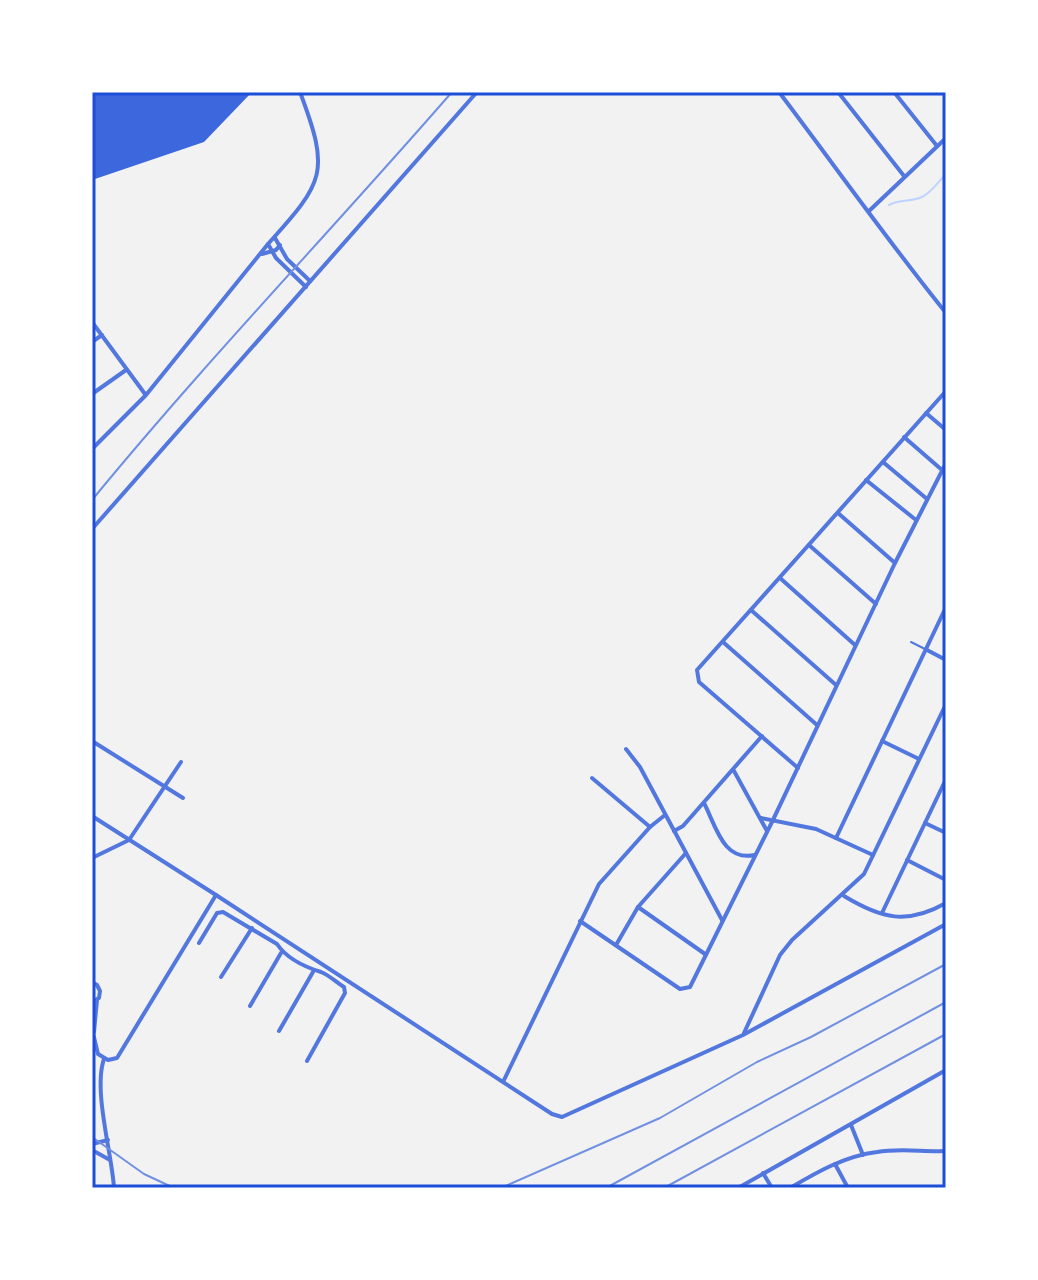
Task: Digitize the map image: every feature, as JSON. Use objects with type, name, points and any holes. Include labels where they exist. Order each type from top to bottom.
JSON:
[{"type":"street","points":[[92,449],[146,395],[314,187],[320,162],[319,152],[300,92]]},
{"type":"street","points":[[92,529],[477,92]]},
{"type":"street","points":[[779,92],[869,211],[884,236],[946,313]]},
{"type":"street","points":[[838,92],[904,176]]},
{"type":"street","points":[[894,92],[937,146]]},
{"type":"street","points":[[869,211],[946,138]]},
{"type":"street","points":[[259,255],[272,252],[280,245],[287,224]]},
{"type":"street","points":[[274,238],[308,284]]},
{"type":"street","points":[[268,244],[272,252],[308,284]]},
{"type":"street","points":[[92,322],[146,395]]},
{"type":"street","points":[[92,342],[102,335]]},
{"type":"street","points":[[92,394],[127,370]]},
{"type":"street","points":[[798,768],[699,682],[697,670],[946,391]]},
{"type":"street","points":[[926,413],[946,430]]},
{"type":"street","points":[[904,437],[943,470]]},
{"type":"street","points":[[883,462],[927,499]]},
{"type":"street","points":[[580,921],[680,989],[690,987],[946,463]]},
{"type":"street","points":[[866,480],[916,520]]},
{"type":"street","points":[[838,513],[895,563]]},
{"type":"street","points":[[809,545],[876,604]]},
{"type":"street","points":[[780,578],[855,645]]},
{"type":"street","points":[[836,838],[946,607]]},
{"type":"street","points":[[751,610],[837,685]]},
{"type":"street","points":[[723,642],[817,725]]},
{"type":"street","points":[[926,649],[946,660]]},
{"type":"street","points":[[743,1035],[780,955],[792,940],[844,896],[864,874],[946,704]]},
{"type":"street","points":[[674,831],[683,826],[734,771],[762,736]]},
{"type":"street","points":[[92,741],[183,798]]},
{"type":"street","points":[[882,741],[919,759]]},
{"type":"street","points":[[626,749],[640,767],[722,920]]},
{"type":"street","points":[[92,858],[129,840],[181,762]]},
{"type":"street","points":[[734,771],[767,831]]},
{"type":"street","points":[[592,778],[650,827]]},
{"type":"street","points":[[882,913],[945,783]]},
{"type":"street","points":[[704,803],[729,851],[752,862]]},
{"type":"street","points":[[504,1081],[599,884],[650,827],[665,815]]},
{"type":"street","points":[[92,816],[552,1114],[567,1116],[743,1035],[946,924]]},
{"type":"street","points":[[761,818],[816,829],[873,855]]},
{"type":"street","points":[[925,823],[946,833]]},
{"type":"street","points":[[616,945],[638,907],[686,853]]},
{"type":"street","points":[[746,857],[755,855]]},
{"type":"street","points":[[907,860],[946,880]]},
{"type":"street","points":[[92,982],[99,988],[93,1032],[98,1054],[112,1060],[123,1052],[216,895]]},
{"type":"street","points":[[844,896],[859,905],[906,918],[920,916],[946,903]]},
{"type":"street","points":[[638,907],[706,954]]},
{"type":"street","points":[[199,943],[220,911],[277,944],[282,952],[313,972],[322,972],[345,990],[307,1061]]},
{"type":"street","points":[[221,977],[252,928]]},
{"type":"street","points":[[290,957],[297,947]]},
{"type":"street","points":[[250,1006],[282,952]]},
{"type":"street","points":[[279,1031],[313,972]]},
{"type":"street","points":[[104,1059],[100,1073],[114,1188]]},
{"type":"street","points":[[738,1188],[946,1070]]},
{"type":"street","points":[[851,1125],[863,1155]]},
{"type":"street","points":[[92,1147],[108,1140]]},
{"type":"street","points":[[92,1147],[110,1160]]},
{"type":"street","points":[[790,1188],[835,1164],[879,1151],[946,1151]]},
{"type":"street","points":[[835,1164],[848,1188]]},
{"type":"street","points":[[763,1173],[772,1188]]},
{"type":"lane","points":[[911,642],[926,649]]},
{"type":"building","points":[[92,92],[252,92],[204,142],[92,180]]},
{"type":"waterway","points":[[889,205],[922,197],[946,174]]},
{"type":"railway","points":[[92,500],[180,396],[452,92]]},
{"type":"railway","points":[[501,1188],[660,1118],[757,1062],[811,1037],[946,964]]},
{"type":"railway","points":[[606,1188],[946,1002]]},
{"type":"railway","points":[[664,1188],[946,1034]]},
{"type":"railway","points":[[92,1137],[144,1174],[174,1188]]}]
